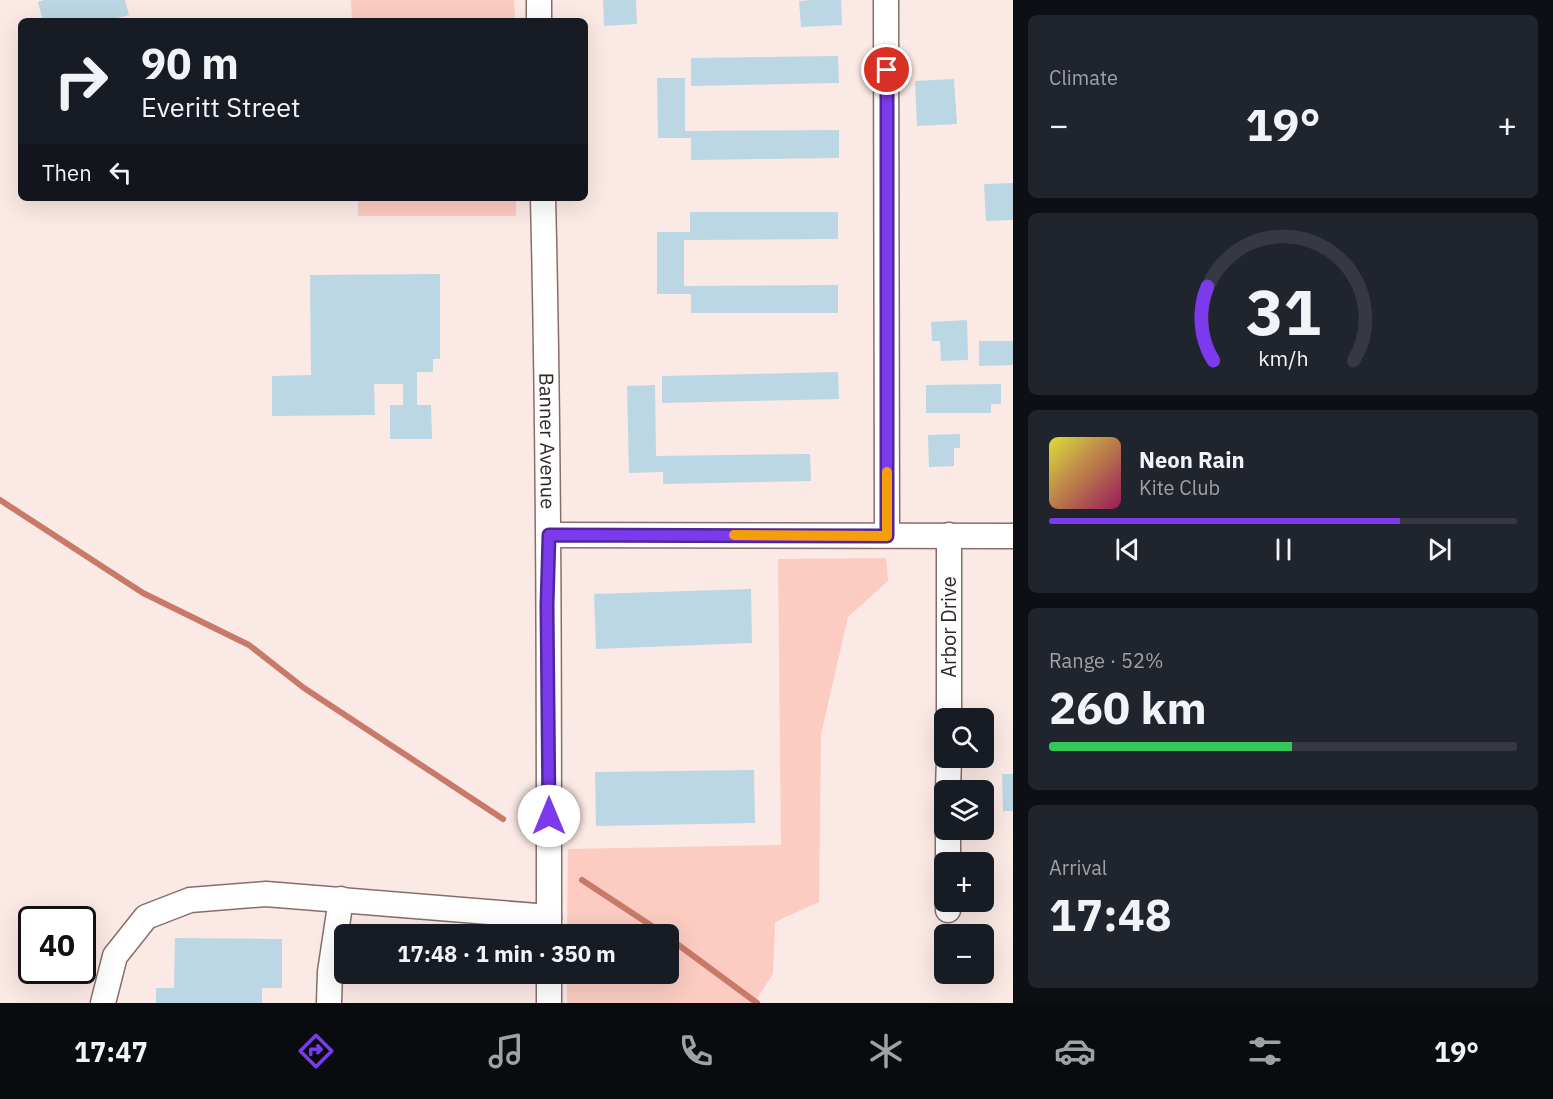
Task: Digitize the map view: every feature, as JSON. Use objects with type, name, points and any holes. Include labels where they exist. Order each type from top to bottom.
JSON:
[{"type":"street","points":[[539,0],[539,18]]},
{"type":"street","points":[[886,0],[887,536]]},
{"type":"street","name":"Banner Avenue","points":[[543,201],[549,535],[547,605],[549,924]]},
{"type":"street","points":[[549,535],[1013,536]]},
{"type":"street","name":"Arbor Drive","points":[[949,535],[949,708]]},
{"type":"street","points":[[103,1003],[116,956],[146,917],[190,900],[266,894],[341,899],[534,924]]},
{"type":"street","points":[[329,1003],[330,972],[341,899]]},
{"type":"street","points":[[549,984],[549,1003]]},
{"type":"shaded area","points":[[351,0],[514,0],[515,18],[352,18]]},
{"type":"shaded area","points":[[358,201],[516,201],[516,216],[358,216]]},
{"type":"shaded area","points":[[886,558],[888,581],[848,617],[821,734],[819,902],[775,922],[773,974],[754,1003],[567,1003],[567,984],[679,984],[679,924],[567,924],[568,849],[781,845],[778,559]]},
{"type":"building","points":[[44,0],[125,0],[129,15],[117,18],[42,18],[38,2]]},
{"type":"building","points":[[603,0],[636,0],[637,24],[604,26]]},
{"type":"building","points":[[841,0],[842,25],[801,27],[799,1]]},
{"type":"building","points":[[838,56],[839,83],[691,86],[691,58]]},
{"type":"building","points":[[657,78],[685,78],[685,131],[839,130],[839,158],[691,160],[691,138],[658,138]]},
{"type":"building","points":[[954,79],[957,124],[917,126],[915,81]]},
{"type":"building","points":[[1013,183],[1013,220],[986,221],[984,184]]},
{"type":"building","points":[[690,212],[838,212],[838,239],[684,240],[684,286],[838,285],[838,313],[691,313],[691,294],[657,294],[657,232],[690,232]]},
{"type":"building","points":[[440,274],[440,359],[433,359],[433,372],[417,372],[417,405],[431,405],[432,439],[390,439],[390,405],[403,405],[403,384],[374,384],[375,415],[272,416],[272,376],[311,375],[310,275]]},
{"type":"building","points":[[967,320],[968,360],[941,361],[940,341],[932,341],[931,322]]},
{"type":"building","points":[[979,341],[1013,341],[1013,365],[979,366]]},
{"type":"building","points":[[838,372],[839,399],[662,403],[662,376]]},
{"type":"building","points":[[1001,384],[1001,404],[991,404],[991,413],[926,413],[926,385]]},
{"type":"building","points":[[655,385],[656,456],[810,454],[811,481],[663,484],[663,472],[629,473],[627,386]]},
{"type":"building","points":[[960,434],[960,448],[954,448],[954,466],[929,467],[928,435]]},
{"type":"building","points":[[751,589],[752,643],[596,649],[594,594]]},
{"type":"building","points":[[754,770],[755,823],[596,826],[595,772]]},
{"type":"building","points":[[1002,774],[1013,774],[1013,811],[1003,811]]},
{"type":"building","points":[[175,938],[282,939],[282,988],[262,988],[262,1003],[156,1003],[156,988],[174,988]]},
{"type":"waterway","points":[[0,500],[143,593],[249,645],[304,688],[503,819]]},
{"type":"waterway","points":[[582,880],[649,924]]},
{"type":"waterway","points":[[679,945],[757,1003]]},
{"type":"slow traffic","points":[[734,535],[887,536],[887,472]]},
{"type":"route","points":[[549,816],[547,605],[549,535],[887,536],[887,70]]}]
